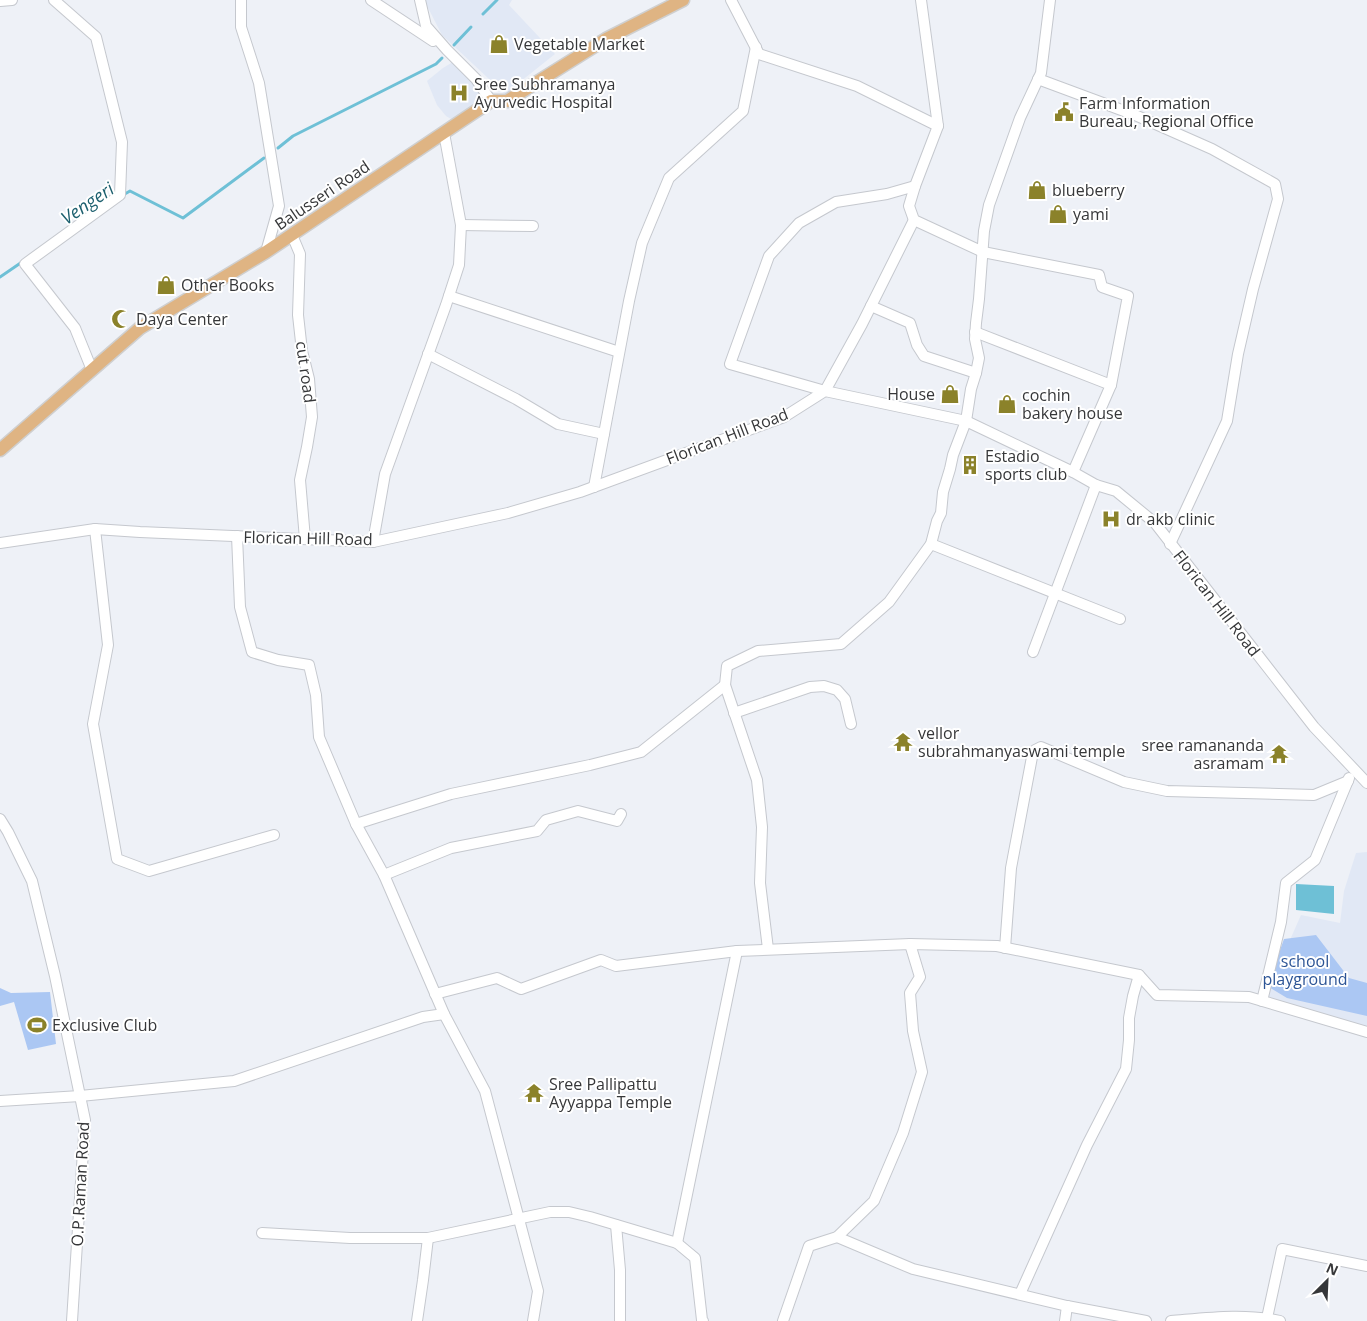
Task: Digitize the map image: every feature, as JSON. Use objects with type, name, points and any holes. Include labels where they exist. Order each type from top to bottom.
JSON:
[{"type":"main road","name":"Balusseri Road","points":[[0,450],[140,328],[266,252],[491,101],[507,101],[606,39],[667,4],[683,0]]},
{"type":"street","points":[[0,1],[12,0]]},
{"type":"street","points":[[54,0],[96,37],[122,142],[120,195],[25,264],[75,328],[92,370]]},
{"type":"street","points":[[241,0],[241,27],[259,83],[279,206],[266,252]]},
{"type":"street","points":[[371,0],[447,50]]},
{"type":"street","points":[[420,0],[426,26],[476,79],[491,101]]},
{"type":"street","points":[[731,0],[759,54],[857,86],[938,126]]},
{"type":"street","points":[[921,0],[938,126],[909,206],[914,220],[983,252],[1100,275],[1102,286],[1128,296],[1112,385],[1073,472]]},
{"type":"street","points":[[768,949],[760,883],[762,827],[757,780],[725,685],[727,666],[758,651],[840,644],[889,602],[931,544],[941,513],[943,492],[953,454],[966,421],[971,389],[979,358],[975,332],[984,231],[989,205],[1020,118],[1041,72],[1050,0]]},
{"type":"street","points":[[594,487],[628,301],[642,243],[669,178],[743,111],[756,47]]},
{"type":"street","points":[[1038,79],[1135,116],[1212,149],[1275,184],[1278,199],[1253,289],[1238,354],[1228,421],[1170,544]]},
{"type":"street","points":[[372,542],[385,474],[459,265],[461,225],[444,133]]},
{"type":"street","points":[[914,220],[871,306],[825,391],[730,364],[769,256],[799,223],[836,202],[887,194],[915,186]]},
{"type":"street","points":[[461,225],[532,226]]},
{"type":"street","name":"cut road","points":[[292,235],[300,254],[298,315],[302,351],[309,379],[312,417],[300,480],[304,539]]},
{"type":"street","points":[[449,296],[619,352]]},
{"type":"street","points":[[871,306],[910,323],[917,345],[924,356],[976,373]]},
{"type":"street","points":[[975,332],[1112,385]]},
{"type":"street","points":[[428,354],[516,399],[558,424],[604,434]]},
{"type":"street","name":"Florican Hill Road","points":[[0,543],[95,529],[372,542],[508,513],[594,487],[784,416],[825,391],[966,421],[1073,472],[1096,485],[1116,491],[1155,523],[1314,728],[1367,783]]},
{"type":"street","points":[[1033,652],[1096,485]]},
{"type":"street","points":[[95,529],[108,644],[93,724],[117,860],[149,871],[274,835]]},
{"type":"street","points":[[237,536],[240,607],[252,652],[278,660],[309,665],[316,695],[319,737],[356,824],[384,875],[444,1014],[485,1091],[538,1291],[533,1321]]},
{"type":"street","points":[[931,544],[1120,619]]},
{"type":"street","points":[[356,824],[451,794],[590,765],[641,752],[725,685]]},
{"type":"street","points":[[734,713],[810,687],[824,686],[837,690],[845,699],[851,724]]},
{"type":"street","points":[[1005,948],[1011,868],[1032,757],[1035,750],[1041,747],[1124,782],[1167,791],[1314,795],[1348,781]]},
{"type":"street","points":[[1262,1001],[1281,922],[1286,883],[1315,860],[1353,768],[1367,775]]},
{"type":"street","points":[[384,875],[452,848],[537,831],[546,820],[578,811],[617,821],[621,814]]},
{"type":"street","name":"O.P.Raman Road","points":[[0,820],[8,832],[32,881],[85,1120],[72,1321]]},
{"type":"street","points":[[783,1321],[809,1246],[837,1237],[874,1201],[903,1133],[922,1072],[914,1031],[910,993],[920,977],[910,944]]},
{"type":"street","points":[[435,994],[497,978],[521,989],[601,960],[616,966],[768,949],[910,944],[997,946],[1139,975],[1157,995],[1249,997],[1367,1032]]},
{"type":"street","points":[[677,1243],[737,951]]},
{"type":"street","points":[[1020,1294],[1087,1145],[1126,1069],[1129,1018],[1139,975]]},
{"type":"street","points":[[0,1100],[80,1096],[234,1081],[423,1018],[444,1014]]},
{"type":"street","points":[[262,1233],[350,1238],[428,1238],[550,1212],[569,1212],[677,1243],[696,1258],[703,1321]]},
{"type":"street","points":[[616,1225],[620,1270],[620,1321]]},
{"type":"street","points":[[837,1237],[913,1269],[1067,1306],[1146,1321]]},
{"type":"street","points":[[417,1321],[428,1238]]},
{"type":"street","points":[[1268,1318],[1282,1249],[1367,1266]]},
{"type":"street","points":[[1065,1321],[1067,1306]]},
{"type":"street","points":[[1171,1321],[1225,1316],[1268,1318],[1280,1321]]},
{"type":"shaded area","name":"Vegetable Market","points":[[424,0],[512,0],[509,5],[555,54],[505,94],[442,35]]},
{"type":"shaded area","name":"Sree Subhramanya Ayurvedic Hospital","points":[[453,62],[487,95],[463,126],[446,116],[437,105],[427,81]]},
{"type":"shaded area","points":[[1367,852],[1367,1029],[1266,1000],[1274,976],[1301,915],[1340,923],[1344,891],[1356,853]]},
{"type":"shaded area","points":[[1296,884],[1334,886],[1334,914],[1296,910]]},
{"type":"green space","name":"school playground","points":[[1316,935],[1349,978],[1367,983],[1367,1016],[1287,998],[1267,986],[1284,939]]},
{"type":"green space","name":"Exclusive Club","points":[[0,988],[11,993],[50,992],[56,1044],[28,1050],[14,1002],[0,1006]]},
{"type":"waterway","name":"Vengeri","points":[[483,14],[497,0]]},
{"type":"waterway","points":[[454,45],[471,27]]},
{"type":"waterway","name":"Vengeri","points":[[278,148],[293,136],[436,64],[442,58]]},
{"type":"waterway","name":"Vengeri","points":[[123,195],[130,191],[183,218],[264,158]]},
{"type":"waterway","name":"Vengeri","points":[[0,277],[22,262]]},
{"type":"place","name":"Vegetable Market","points":[[499,44]]},
{"type":"place","name":"Sree Subhramanya Ayurvedic Hospital","points":[[459,93]]},
{"type":"place","name":"Farm Information Bureau, Regional Office","points":[[1064,112]]},
{"type":"place","name":"blueberry","points":[[1037,190]]},
{"type":"place","name":"yami","points":[[1058,214]]},
{"type":"place","name":"Other Books","points":[[166,285]]},
{"type":"place","name":"Daya Center","points":[[121,319]]},
{"type":"place","name":"House","points":[[950,394]]},
{"type":"place","name":"cochin bakery house","points":[[1007,404]]},
{"type":"place","name":"Estadio sports club","points":[[970,465]]},
{"type":"place","name":"dr akb clinic","points":[[1111,519]]},
{"type":"place","name":"vellor subrahmanyaswami temple","points":[[903,742]]},
{"type":"place","name":"sree ramananda asramam","points":[[1279,754]]},
{"type":"place","name":"Exclusive Club","points":[[37,1025]]},
{"type":"place","name":"Sree Pallipattu Ayyappa Temple","points":[[534,1093]]}]
